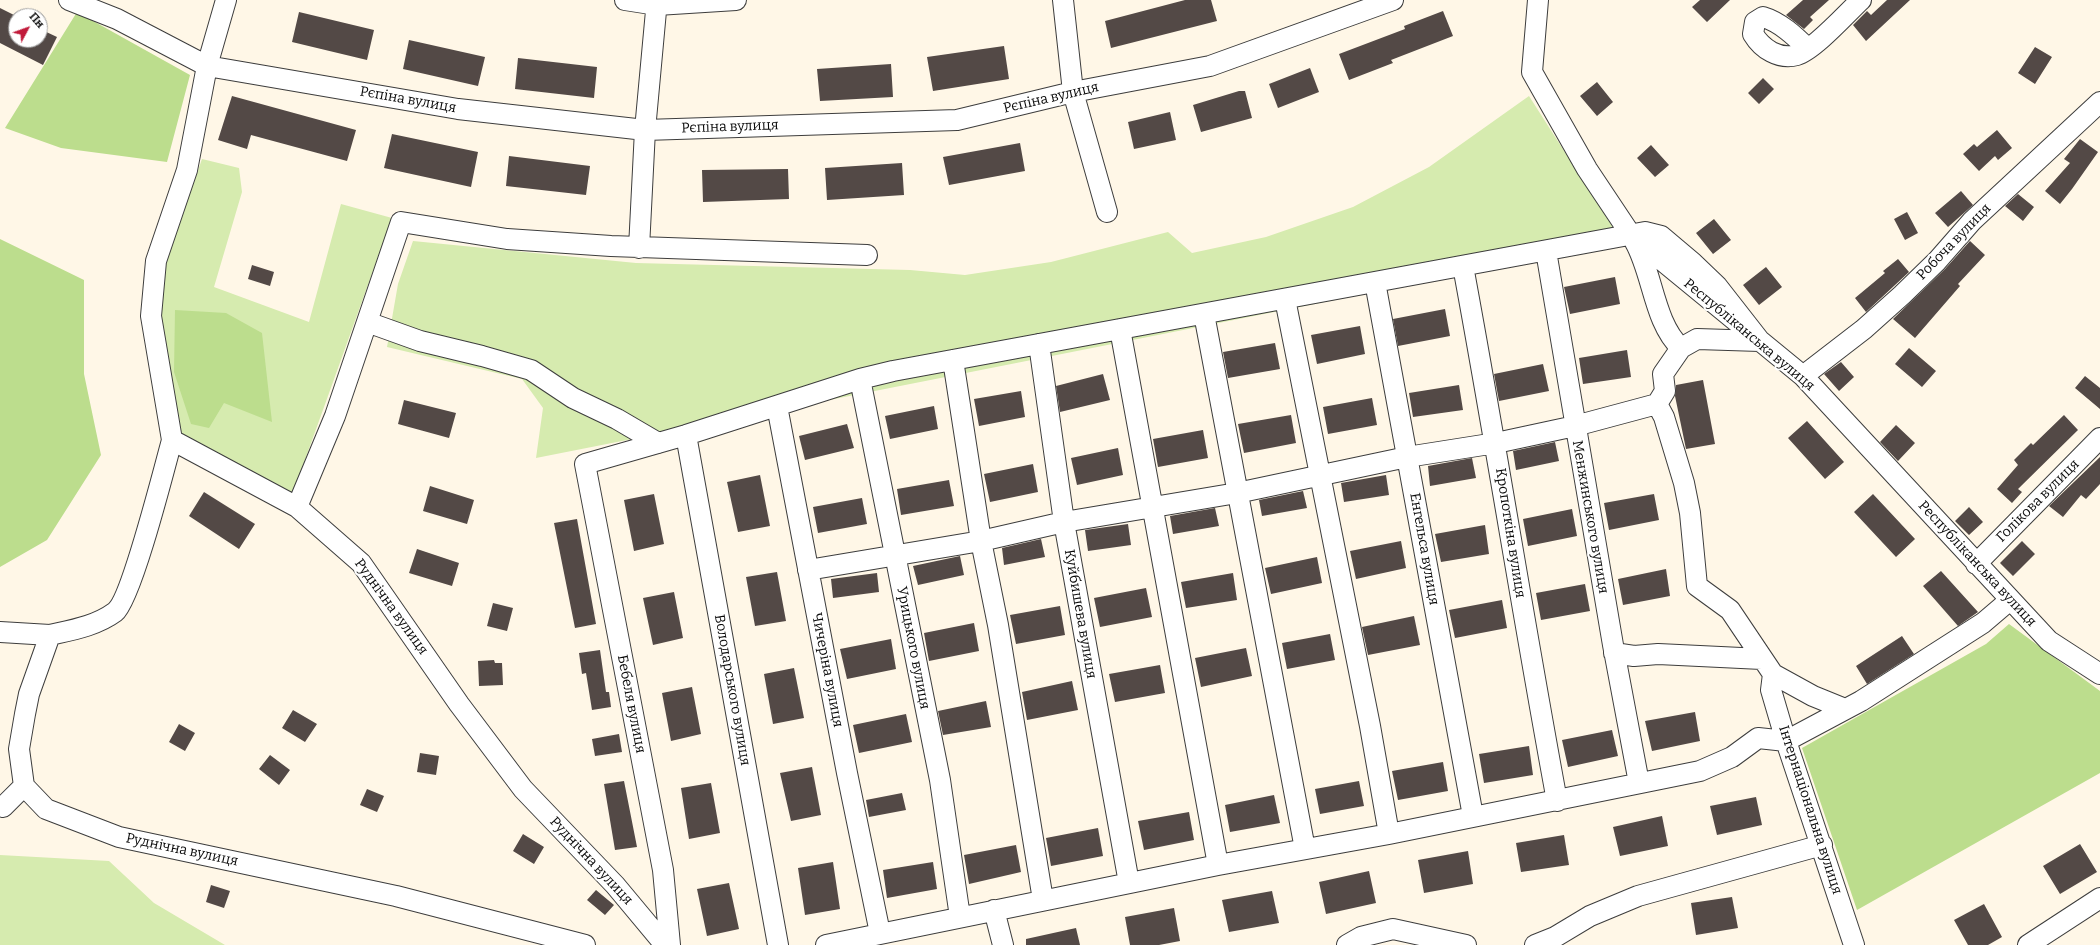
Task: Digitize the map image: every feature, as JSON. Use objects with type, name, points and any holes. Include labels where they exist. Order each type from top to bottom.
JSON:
[{"type":"street","name":"Рєпіна вулиця","points":[[69,0],[117,19],[208,66],[458,109],[645,130],[957,120],[1073,92],[1210,66],[1393,0]]},
{"type":"street","points":[[0,632],[50,635],[91,625],[117,611],[126,594],[156,500],[172,440],[152,316],[156,261],[187,170],[208,66],[226,0]]},
{"type":"street","points":[[625,0],[657,2],[736,0]]},
{"type":"street","points":[[1063,0],[1073,92],[1107,212]]},
{"type":"street","name":"Республіканська вулиця","points":[[1538,0],[1532,72],[1587,169],[1630,235],[1803,376],[2049,641],[2100,674]]},
{"type":"street","points":[[1811,46],[1861,0]]},
{"type":"street","points":[[639,248],[645,130],[657,2]]},
{"type":"street","name":"Робоча вулиця","points":[[1803,376],[1864,329],[1902,295],[1937,261],[1972,221],[2100,102]]},
{"type":"street","points":[[298,507],[335,416],[401,222],[507,239],[639,248],[867,255]]},
{"type":"street","points":[[367,322],[420,340],[531,370],[573,398],[617,419],[658,443],[860,379],[893,371],[1630,235],[1643,258],[1664,321],[1672,340],[1681,348]]},
{"type":"street","name":"Менжинського вулиця","points":[[1546,251],[1574,426],[1614,654],[1639,783]]},
{"type":"street","name":"Кропоткіна вулиця","points":[[1463,266],[1496,443],[1530,654],[1557,801]]},
{"type":"street","name":"Енгельса вулиця","points":[[1375,282],[1473,816]]},
{"type":"street","points":[[1286,299],[1322,475],[1389,834]]},
{"type":"street","points":[[1204,314],[1306,849]]},
{"type":"street","points":[[1120,329],[1151,506],[1218,865]]},
{"type":"street","points":[[808,570],[981,541],[1064,522],[1151,506],[1237,493],[1407,457],[1496,443],[1574,426],[1657,404],[1665,391],[1663,374],[1681,348],[1697,339],[1760,341]]},
{"type":"street","name":"Куйбишева вулиця","points":[[1039,344],[1064,522],[1129,883]]},
{"type":"street","points":[[953,360],[981,541],[1001,640],[1043,900]]},
{"type":"street","name":"Урицького вулиця","points":[[860,379],[940,780],[960,917]]},
{"type":"street","points":[[1657,404],[1664,417],[1685,490],[1690,513],[1697,586],[1730,610],[1768,666],[1813,696],[1845,709]]},
{"type":"street","name":"Чичеріна вулиця","points":[[777,406],[847,773],[880,933]]},
{"type":"street","name":"Володарського вулиця","points":[[686,435],[778,945]]},
{"type":"street","name":"Голікова вулиця","points":[[1976,564],[2100,438]]},
{"type":"street","name":"Руднічна вулиця","points":[[172,440],[298,507],[361,563],[459,704],[523,789],[616,885],[665,945]]},
{"type":"street","name":"Бебеля вулиця","points":[[658,443],[584,464],[663,870],[670,945]]},
{"type":"street","points":[[826,945],[1218,865],[1389,834],[1700,771],[1732,757],[1758,738],[1786,741],[1845,709],[1983,623],[2010,600]]},
{"type":"street","points":[[0,806],[3,807],[24,786],[19,749],[29,694],[50,635]]},
{"type":"street","points":[[1614,654],[1634,656],[1665,654],[1768,666]]},
{"type":"street","name":"Інтернаціональна вулиця","points":[[1768,666],[1771,690],[1786,741],[1822,845],[1854,945]]},
{"type":"street","name":"Руднічна вулиця","points":[[24,786],[46,809],[120,837],[365,889],[585,945]]},
{"type":"street","points":[[1535,945],[1555,937],[1590,916],[1638,896],[1822,845]]},
{"type":"street","points":[[2028,945],[2100,898]]},
{"type":"street","points":[[994,910],[1003,945]]},
{"type":"street","points":[[1347,945],[1361,937],[1393,929],[1466,945]]},
{"type":"green space","points":[[77,12],[190,75],[167,162],[61,148],[5,128]]},
{"type":"green space","points":[[1529,96],[1623,243],[536,458],[543,408],[522,379],[387,347],[398,284],[413,241],[636,263],[910,270],[965,275],[1051,262],[1168,232],[1192,253],[1266,237],[1353,207],[1429,167]]},
{"type":"green space","points":[[202,159],[239,168],[242,192],[214,287],[309,322],[341,204],[392,218],[292,496],[180,435],[160,316],[166,262]]},
{"type":"green space","points":[[0,239],[84,280],[84,374],[101,455],[47,540],[0,567]]},
{"type":"green space","points":[[175,310],[226,313],[262,333],[272,422],[224,403],[209,428],[191,424],[174,372]]},
{"type":"green space","points":[[2009,624],[2100,691],[2100,773],[1857,910],[1802,748],[1986,644]]},
{"type":"green space","points":[[0,855],[109,861],[154,903],[225,945],[0,945]]},
{"type":"building","points":[[1185,0],[1211,0],[1217,21],[1111,48],[1105,21]]},
{"type":"building","points":[[1700,0],[1730,0],[1707,22],[1692,7]]},
{"type":"building","points":[[1803,0],[1829,0],[1810,17],[1813,20],[1804,29],[1786,15]]},
{"type":"building","points":[[1887,0],[1910,0],[1866,41],[1853,25],[1867,11],[1871,15]]},
{"type":"building","points":[[0,8],[8,12],[8,47],[0,43]]},
{"type":"building","points":[[1443,11],[1453,36],[1391,60],[1393,63],[1349,80],[1339,54],[1405,29],[1404,26]]},
{"type":"building","points":[[299,12],[374,30],[367,60],[292,42]]},
{"type":"building","points":[[48,33],[57,37],[43,65],[10,48],[48,48]]},
{"type":"building","points":[[409,40],[485,57],[478,86],[403,69]]},
{"type":"building","points":[[1004,46],[1009,79],[933,91],[927,57]]},
{"type":"building","points":[[2035,47],[2052,57],[2035,84],[2018,73]]},
{"type":"building","points":[[518,58],[597,67],[594,98],[515,89]]},
{"type":"building","points":[[891,64],[893,97],[820,101],[817,69]]},
{"type":"building","points":[[1310,68],[1319,92],[1278,108],[1269,84]]},
{"type":"building","points":[[1763,78],[1774,89],[1759,104],[1748,93]]},
{"type":"building","points":[[1597,82],[1613,102],[1597,116],[1580,96]]},
{"type":"building","points":[[1239,91],[1245,91],[1252,118],[1201,132],[1193,105]]},
{"type":"building","points":[[232,96],[356,130],[347,161],[251,135],[247,149],[218,140]]},
{"type":"building","points":[[1170,112],[1176,140],[1134,149],[1128,122]]},
{"type":"building","points":[[1997,130],[2012,148],[1998,160],[1995,156],[1979,171],[1963,154],[1974,144],[1977,147]]},
{"type":"building","points":[[392,134],[478,152],[471,187],[384,168]]},
{"type":"building","points":[[2080,139],[2098,152],[2060,204],[2045,191],[2070,163],[2064,159]]},
{"type":"building","points":[[1020,143],[1025,171],[949,185],[943,157]]},
{"type":"building","points":[[1651,145],[1669,165],[1655,177],[1637,158]]},
{"type":"building","points":[[509,156],[590,166],[586,195],[506,186]]},
{"type":"building","points":[[902,163],[904,195],[827,200],[825,168]]},
{"type":"building","points":[[788,169],[789,199],[703,202],[702,170]]},
{"type":"building","points":[[1961,191],[1973,205],[1948,227],[1935,213]]},
{"type":"building","points":[[2018,194],[2034,207],[2023,221],[2005,206]]},
{"type":"building","points":[[1907,212],[1918,233],[1905,240],[1894,219]]},
{"type":"building","points":[[1714,219],[1731,240],[1713,254],[1696,233]]},
{"type":"building","points":[[1970,241],[1985,255],[1958,284],[1960,286],[1915,338],[1893,319],[1945,269]]},
{"type":"building","points":[[1898,259],[1909,272],[1866,312],[1855,298],[1885,273],[1883,271]]},
{"type":"building","points":[[252,265],[274,272],[270,286],[248,279]]},
{"type":"building","points":[[1766,267],[1782,287],[1759,305],[1743,285]]},
{"type":"building","points":[[1615,277],[1620,304],[1570,314],[1564,287]]},
{"type":"building","points":[[1445,309],[1450,336],[1398,346],[1393,319]]},
{"type":"building","points":[[1360,326],[1365,354],[1317,364],[1311,335]]},
{"type":"building","points":[[1275,343],[1280,369],[1228,378],[1223,352]]},
{"type":"building","points":[[1909,348],[1936,371],[1922,387],[1895,364]]},
{"type":"building","points":[[1627,350],[1631,377],[1583,384],[1579,358]]},
{"type":"building","points":[[1841,362],[1854,377],[1839,391],[1824,374]]},
{"type":"building","points":[[1543,364],[1549,391],[1499,401],[1494,374]]},
{"type":"building","points":[[1103,374],[1110,400],[1060,412],[1056,386]]},
{"type":"building","points":[[2085,376],[2100,388],[2100,409],[2075,388]]},
{"type":"building","points":[[1703,380],[1715,444],[1686,449],[1675,396],[1676,385]]},
{"type":"building","points":[[1459,385],[1463,410],[1413,417],[1409,393]]},
{"type":"building","points":[[1021,391],[1025,417],[979,426],[974,399]]},
{"type":"building","points":[[1372,398],[1377,425],[1328,434],[1323,407]]},
{"type":"building","points":[[404,400],[456,413],[449,438],[398,424]]},
{"type":"building","points":[[934,406],[938,429],[890,439],[885,416]]},
{"type":"building","points":[[1291,415],[1296,443],[1244,453],[1238,424]]},
{"type":"building","points":[[2064,415],[2078,430],[2018,489],[2022,492],[2012,503],[1997,489],[2018,465],[2014,460],[2031,443],[2033,445]]},
{"type":"building","points":[[1807,421],[1844,462],[1825,479],[1788,438]]},
{"type":"building","points":[[847,424],[854,448],[805,460],[799,436]]},
{"type":"building","points":[[1896,425],[1915,443],[1898,461],[1880,442]]},
{"type":"building","points":[[1203,430],[1208,458],[1158,467],[1153,439]]},
{"type":"building","points":[[1555,442],[1559,461],[1516,470],[1513,451]]},
{"type":"building","points":[[1118,448],[1123,475],[1077,485],[1071,458]]},
{"type":"building","points":[[2100,457],[2100,484],[2086,499],[2081,495],[2063,517],[2049,506]]},
{"type":"building","points":[[1472,458],[1476,478],[1430,486],[1428,466]]},
{"type":"building","points":[[1033,464],[1038,492],[990,502],[984,474]]},
{"type":"building","points":[[760,475],[770,526],[738,532],[727,482]]},
{"type":"building","points":[[1386,475],[1389,495],[1344,502],[1341,483]]},
{"type":"building","points":[[949,480],[954,506],[901,515],[897,489]]},
{"type":"building","points":[[430,486],[474,500],[467,524],[423,511]]},
{"type":"building","points":[[1303,491],[1307,508],[1262,516],[1259,500]]},
{"type":"building","points":[[204,492],[255,524],[239,549],[189,516]]},
{"type":"building","points":[[654,494],[664,544],[634,551],[624,500]]},
{"type":"building","points":[[1654,494],[1659,520],[1609,530],[1604,503]]},
{"type":"building","points":[[1873,494],[1915,539],[1896,557],[1854,512]]},
{"type":"building","points":[[862,498],[867,524],[818,533],[813,507]]},
{"type":"building","points":[[1969,507],[1983,522],[1969,535],[1955,521]]},
{"type":"building","points":[[1215,508],[1219,526],[1173,534],[1170,516]]},
{"type":"building","points":[[1572,509],[1577,536],[1528,546],[1523,519]]},
{"type":"building","points":[[577,519],[596,624],[575,628],[554,523]]},
{"type":"building","points":[[1128,524],[1131,545],[1088,551],[1085,530]]},
{"type":"building","points":[[1485,525],[1489,554],[1441,562],[1435,534]]},
{"type":"building","points":[[1041,539],[1045,557],[1004,565],[1002,548]]},
{"type":"building","points":[[1401,541],[1406,568],[1356,579],[1350,551]]},
{"type":"building","points":[[2022,541],[2035,554],[2013,576],[2000,563]]},
{"type":"building","points":[[417,549],[459,563],[452,586],[409,573]]},
{"type":"building","points":[[960,556],[964,575],[918,585],[913,566]]},
{"type":"building","points":[[1317,557],[1322,583],[1271,594],[1265,568]]},
{"type":"building","points":[[1666,569],[1670,596],[1623,605],[1618,579]]},
{"type":"building","points":[[1941,571],[1978,612],[1958,626],[1923,586]]},
{"type":"building","points":[[777,572],[786,621],[755,626],[746,577]]},
{"type":"building","points":[[877,573],[879,592],[833,598],[831,579]]},
{"type":"building","points":[[1233,573],[1237,600],[1186,608],[1181,582]]},
{"type":"building","points":[[1585,584],[1590,611],[1541,620],[1536,593]]},
{"type":"building","points":[[1146,588],[1152,617],[1100,627],[1094,598]]},
{"type":"building","points":[[674,592],[683,638],[653,645],[643,598]]},
{"type":"building","points":[[1502,600],[1507,628],[1455,638],[1449,610]]},
{"type":"building","points":[[493,603],[513,608],[507,631],[487,626]]},
{"type":"building","points":[[1060,606],[1065,635],[1016,644],[1010,615]]},
{"type":"building","points":[[1414,616],[1420,645],[1368,655],[1362,627]]},
{"type":"building","points":[[974,623],[979,651],[929,661],[924,633]]},
{"type":"building","points":[[1330,634],[1335,660],[1287,669],[1282,643]]},
{"type":"building","points":[[1902,636],[1914,654],[1867,684],[1856,666]]},
{"type":"building","points":[[891,639],[896,669],[847,679],[840,649]]},
{"type":"building","points":[[1246,648],[1252,676],[1201,687],[1195,658]]},
{"type":"building","points":[[600,650],[606,692],[609,692],[611,707],[592,710],[586,673],[582,674],[579,653]]},
{"type":"building","points":[[494,660],[495,663],[502,663],[503,685],[479,686],[478,661]]},
{"type":"building","points":[[1160,665],[1165,693],[1115,702],[1109,674]]},
{"type":"building","points":[[794,668],[804,718],[773,724],[764,674]]},
{"type":"building","points":[[1072,681],[1078,710],[1027,720],[1022,692]]},
{"type":"building","points":[[692,687],[701,734],[671,741],[662,693]]},
{"type":"building","points":[[986,701],[991,727],[943,735],[938,711]]},
{"type":"building","points":[[293,710],[317,724],[305,742],[282,728]]},
{"type":"building","points":[[1695,712],[1700,741],[1652,751],[1645,721]]},
{"type":"building","points":[[906,714],[912,742],[859,753],[853,725]]},
{"type":"building","points":[[179,724],[195,733],[185,751],[169,742]]},
{"type":"building","points":[[1612,730],[1618,756],[1568,767],[1562,740]]},
{"type":"building","points":[[619,734],[622,752],[595,756],[592,739]]},
{"type":"building","points":[[1529,746],[1533,775],[1484,783],[1479,754]]},
{"type":"building","points":[[420,753],[439,756],[436,775],[417,772]]},
{"type":"building","points":[[270,755],[290,770],[279,785],[259,769]]},
{"type":"building","points":[[1443,762],[1448,791],[1398,800],[1392,771]]},
{"type":"building","points":[[812,767],[821,815],[791,821],[780,773]]},
{"type":"building","points":[[624,781],[637,847],[615,850],[604,784]]},
{"type":"building","points":[[1359,781],[1364,806],[1320,814],[1315,789]]},
{"type":"building","points":[[711,783],[720,833],[689,839],[681,788]]},
{"type":"building","points":[[367,789],[384,796],[377,812],[360,805]]},
{"type":"building","points":[[902,793],[906,810],[869,817],[866,800]]},
{"type":"building","points":[[1274,795],[1280,823],[1230,832],[1225,805]]},
{"type":"building","points":[[1756,797],[1762,825],[1717,835],[1710,806]]},
{"type":"building","points":[[1189,812],[1194,840],[1144,850],[1138,821]]},
{"type":"building","points":[[1662,816],[1668,846],[1620,856],[1613,827]]},
{"type":"building","points":[[1098,828],[1103,856],[1051,866],[1046,838]]},
{"type":"building","points":[[523,834],[544,847],[534,864],[513,851]]},
{"type":"building","points":[[1564,835],[1569,865],[1521,872],[1516,843]]},
{"type":"building","points":[[2080,844],[2097,872],[2060,894],[2043,866]]},
{"type":"building","points":[[1016,845],[1021,872],[969,884],[964,855]]},
{"type":"building","points":[[1468,851],[1473,884],[1424,893],[1418,860]]},
{"type":"building","points":[[833,862],[840,909],[805,915],[798,868]]},
{"type":"building","points":[[933,862],[937,889],[887,898],[883,870]]},
{"type":"building","points":[[1369,871],[1376,903],[1326,914],[1319,882]]},
{"type":"building","points":[[729,883],[739,929],[707,936],[697,889]]},
{"type":"building","points":[[211,885],[230,891],[224,908],[206,902]]},
{"type":"building","points":[[596,890],[614,905],[605,915],[587,900]]},
{"type":"building","points":[[1272,891],[1279,923],[1229,932],[1222,900]]},
{"type":"building","points":[[1732,897],[1738,928],[1696,935],[1691,903]]},
{"type":"building","points":[[1984,904],[2002,937],[1988,945],[1968,945],[1954,920]]},
{"type":"building","points":[[1174,908],[1180,941],[1159,945],[1130,945],[1125,917]]},
{"type":"building","points":[[1076,928],[1080,945],[1026,945],[1026,939]]}]
